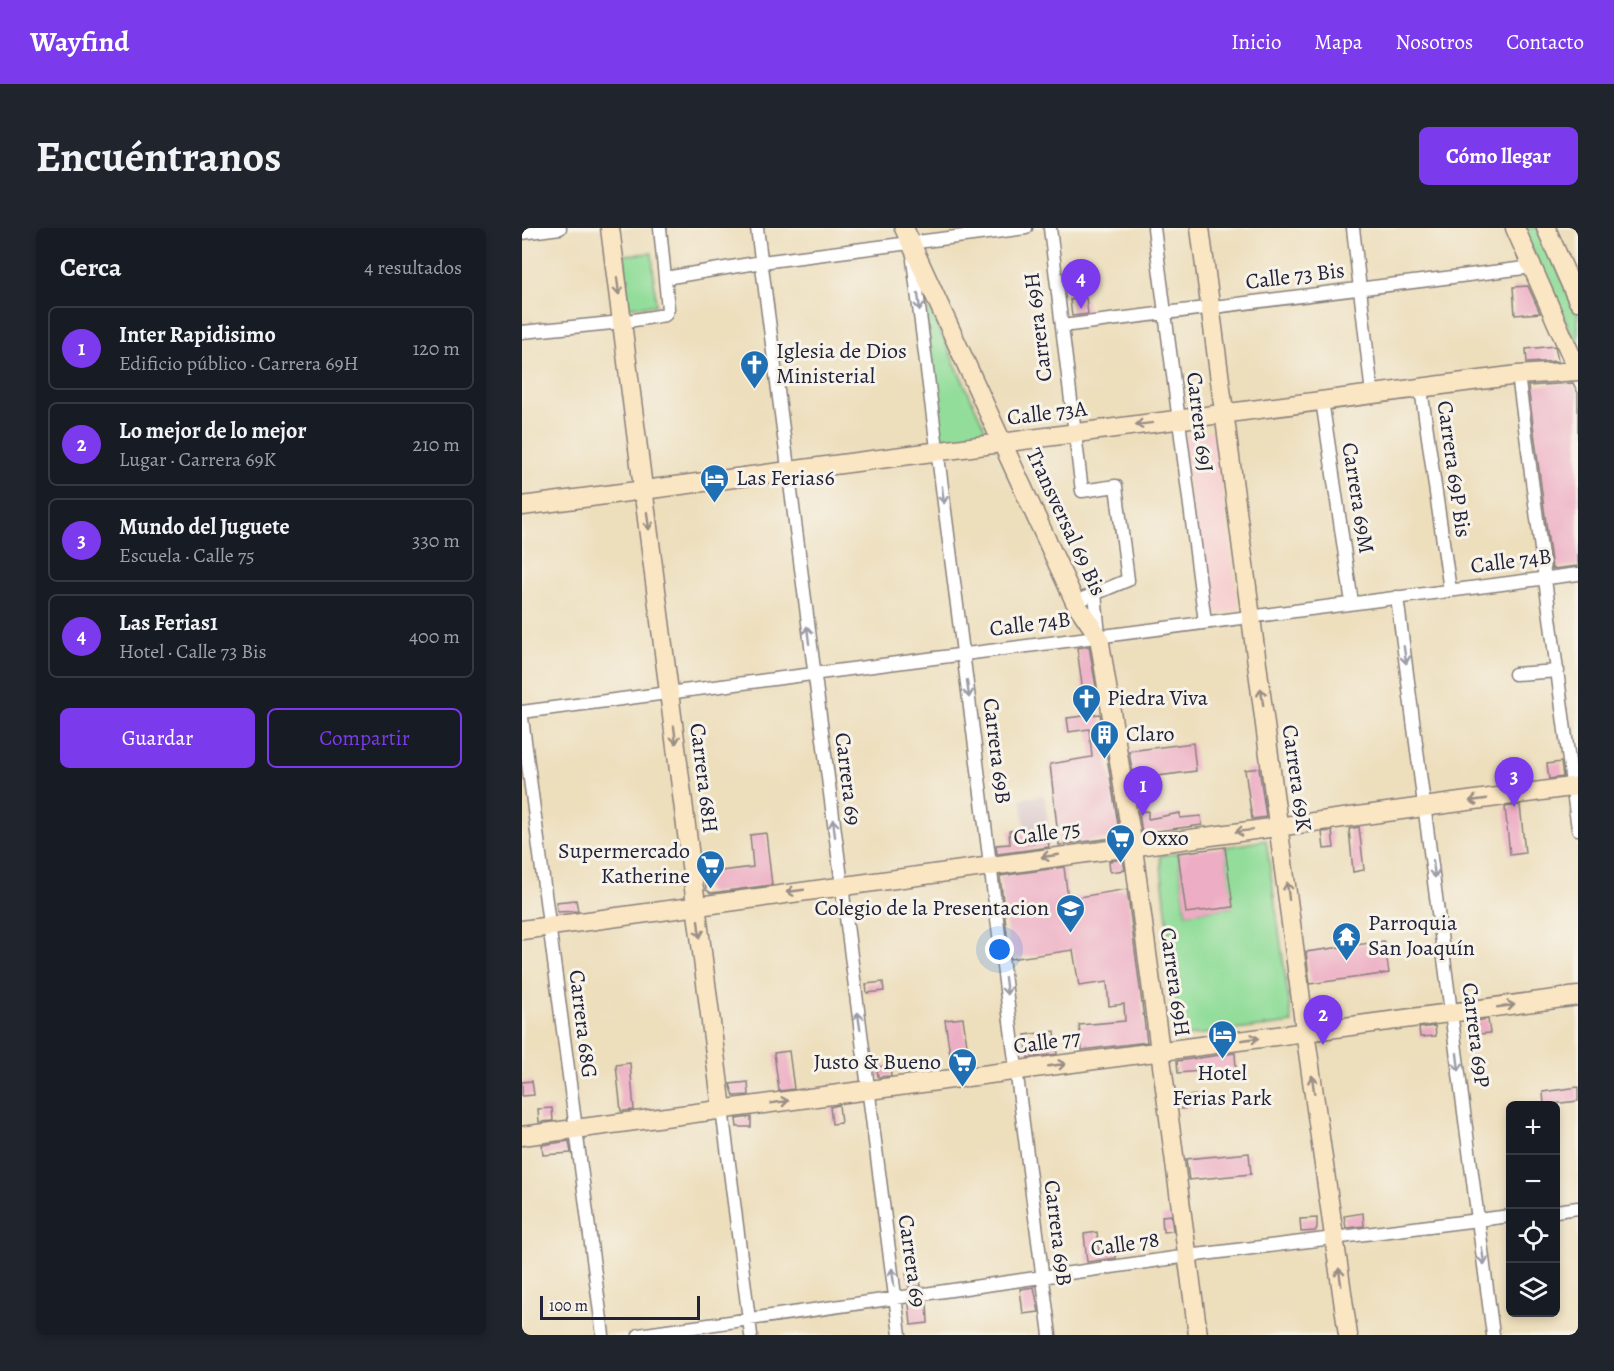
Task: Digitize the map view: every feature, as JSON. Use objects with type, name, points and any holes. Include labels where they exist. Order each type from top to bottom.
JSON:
[{"type":"street","points":[[522,233],[560,228]]},
{"type":"street","name":"Carrera 68H","points":[[610,228],[751,1335]]},
{"type":"street","points":[[522,332],[622,322],[665,315],[668,309],[660,228]]},
{"type":"street","name":"Carrera 69","points":[[756,228],[900,1335]]},
{"type":"street","points":[[665,278],[908,236],[1026,228]]},
{"type":"street","name":"Carrera 69H","points":[[1050,228],[1082,491],[1116,486],[1128,580],[1095,593]]},
{"type":"street","name":"Carrera 69J","points":[[1154,228],[1205,622]]},
{"type":"street","name":"Carrera 69K","points":[[1200,228],[1305,1032],[1348,1335]]},
{"type":"street","points":[[1353,228],[1371,394]]},
{"type":"street","points":[[1515,228],[1578,371]]},
{"type":"street","points":[[1546,228],[1578,302]]},
{"type":"street","name":"Transversal 69 Bis","points":[[908,236],[1075,602],[1099,637]]},
{"type":"street","name":"Carrera 69B","points":[[908,236],[938,452],[1050,1335]]},
{"type":"street","name":"Calle 73 Bis","points":[[1062,326],[1533,267]]},
{"type":"street","name":"Calle 73A","points":[[522,506],[1322,400],[1518,375],[1578,371]]},
{"type":"street","points":[[1518,375],[1575,786],[1578,829]]},
{"type":"street","name":"Carrera 69P Bis","points":[[1421,389],[1450,590]]},
{"type":"street","name":"Carrera 69M","points":[[1322,400],[1352,603]]},
{"type":"street","name":"Calle 74B","points":[[522,712],[1578,574]]},
{"type":"street","points":[[1075,602],[1095,593],[1099,637]]},
{"type":"street","name":"Carrera 69P","points":[[1396,597],[1493,1335]]},
{"type":"street","name":"Carrera 69H","points":[[1099,637],[1132,845],[1198,1335]]},
{"type":"street","points":[[1515,674],[1558,671]]},
{"type":"street","name":"Carrera 68G","points":[[522,718],[603,1335]]},
{"type":"street","name":"Calle 75","points":[[522,930],[1575,786]]},
{"type":"street","name":"Calle 77","points":[[522,1136],[1578,996]]},
{"type":"street","points":[[1560,1210],[1578,1208]]},
{"type":"street","name":"Calle 78","points":[[639,1335],[1188,1256],[1506,1217]]},
{"type":"shaded area","points":[[1214,430],[1239,610],[1207,615],[1182,435]]},
{"type":"shaded area","points":[[1044,795],[1049,829],[1037,831],[1039,841],[1033,842],[1033,850],[1028,851],[1021,799]]},
{"type":"green space","points":[[1522,228],[1539,228],[1578,315],[1578,347]]},
{"type":"green space","points":[[652,253],[656,305],[628,307],[624,255]]},
{"type":"green space","points":[[923,295],[988,435],[941,442]]},
{"type":"green space","points":[[1266,840],[1292,1023],[1180,1037],[1160,856],[1178,853],[1186,913],[1232,907],[1225,847]]},
{"type":"building","points":[[1528,286],[1540,313],[1515,315],[1513,287]]},
{"type":"building","points":[[1086,298],[1088,314],[1072,316],[1070,300]]},
{"type":"building","points":[[1555,346],[1558,361],[1527,363],[1526,349]]},
{"type":"building","points":[[1573,383],[1578,393],[1578,566],[1552,569],[1528,386]]},
{"type":"building","points":[[1089,646],[1098,699],[1084,700],[1077,648]]},
{"type":"building","points":[[1100,714],[1120,837],[1059,845],[1050,764],[1092,757],[1089,729],[1069,732],[1067,718]]},
{"type":"building","points":[[1193,743],[1196,771],[1150,777],[1152,793],[1136,795],[1129,751]]},
{"type":"building","points":[[1561,762],[1563,777],[1549,779],[1547,764]]},
{"type":"building","points":[[1259,768],[1266,817],[1252,819],[1245,770]]},
{"type":"building","points":[[1520,805],[1525,853],[1510,855],[1505,807]]},
{"type":"building","points":[[1148,811],[1148,819],[1180,813],[1180,818],[1201,816],[1202,825],[1142,833],[1139,812]]},
{"type":"building","points":[[1359,827],[1364,870],[1353,872],[1349,829]]},
{"type":"building","points":[[1025,828],[1027,843],[1048,840],[1049,847],[997,854],[996,845],[1010,844],[1009,831]]},
{"type":"building","points":[[1332,831],[1334,848],[1324,849],[1322,832]]},
{"type":"building","points":[[766,833],[772,885],[711,893],[706,890],[705,873],[753,867],[750,835]]},
{"type":"building","points":[[1225,847],[1233,907],[1186,913],[1178,853]]},
{"type":"building","points":[[1123,859],[1125,870],[1110,872],[1109,861]]},
{"type":"building","name":"Colegio de la Presentacion","points":[[1064,867],[1068,899],[1127,889],[1147,1042],[1082,1050],[1079,1025],[1125,1021],[1124,1004],[1109,1006],[1107,982],[1079,986],[1073,950],[1010,959],[1000,876]]},
{"type":"building","points":[[576,900],[578,911],[557,912],[556,902]]},
{"type":"building","name":"Parroquia San Joaquín","points":[[1384,941],[1389,973],[1310,984],[1306,952]]},
{"type":"building","points":[[883,982],[884,991],[867,993],[866,984]]},
{"type":"building","points":[[963,1018],[970,1065],[952,1068],[945,1020]]},
{"type":"building","points":[[1488,1019],[1490,1033],[1468,1035],[1469,1022]]},
{"type":"building","points":[[1435,1026],[1436,1036],[1420,1037],[1419,1028]]},
{"type":"building","points":[[1055,1031],[1057,1054],[1028,1058],[1025,1035]]},
{"type":"building","points":[[789,1051],[794,1089],[779,1091],[774,1053]]},
{"type":"building","points":[[1235,1053],[1236,1068],[1178,1073],[1177,1061]]},
{"type":"building","points":[[630,1063],[634,1110],[621,1111],[616,1065]]},
{"type":"building","points":[[890,1066],[891,1076],[878,1077],[877,1067]]},
{"type":"building","points":[[532,1081],[534,1095],[522,1096],[522,1082]]},
{"type":"building","points":[[748,1082],[749,1095],[734,1096],[730,1084]]},
{"type":"building","points":[[1578,1087],[1578,1101],[1560,1103],[1560,1101],[1544,1101],[1543,1092]]},
{"type":"building","points":[[1195,1095],[1196,1107],[1181,1109],[1180,1097]]},
{"type":"building","points":[[839,1105],[841,1123],[832,1124],[830,1107]]},
{"type":"building","points":[[552,1108],[553,1121],[539,1122],[538,1109]]},
{"type":"building","points":[[751,1117],[751,1127],[737,1127],[736,1119]]},
{"type":"building","points":[[569,1141],[571,1153],[543,1155],[542,1145]]},
{"type":"building","points":[[1249,1153],[1251,1174],[1189,1180],[1186,1159]]},
{"type":"building","points":[[1363,1213],[1364,1226],[1346,1228],[1344,1216]]},
{"type":"building","points":[[1171,1215],[1173,1231],[1163,1232],[1162,1216]]},
{"type":"building","points":[[1317,1218],[1315,1231],[1301,1232],[1300,1219]]},
{"type":"building","points":[[1097,1232],[1099,1252],[1116,1251],[1116,1258],[1087,1262],[1084,1234]]},
{"type":"building","points":[[919,1271],[921,1286],[909,1287],[906,1273]]},
{"type":"building","points":[[1034,1287],[1039,1312],[1023,1314],[1020,1289]]},
{"type":"building","points":[[927,1302],[928,1323],[911,1325],[909,1304]]},
{"type":"place","name":"Las Ferias1","points":[[1081,309]]},
{"type":"place","name":"Iglesia de Dios Ministerial","points":[[755,390]]},
{"type":"place","name":"Las Ferias6","points":[[715,504]]},
{"type":"place","name":"Piedra Viva","points":[[1086,724]]},
{"type":"place","name":"Claro","points":[[1105,760]]},
{"type":"place","name":"Mundo del Juguete","points":[[1514,807]]},
{"type":"place","name":"Inter Rapidisimo","points":[[1143,816]]},
{"type":"place","name":"Oxxo","points":[[1121,864]]},
{"type":"place","name":"Supermercado Katherine","points":[[711,890]]},
{"type":"place","name":"Colegio de la Presentacion","points":[[1070,934]]},
{"type":"place","name":"Parroquia San Joaquín","points":[[1347,962]]},
{"type":"place","name":"Lo mejor de lo mejor","points":[[1323,1045]]},
{"type":"place","name":"Hotel Ferias Park","points":[[1222,1060]]},
{"type":"place","name":"Justo & Bueno","points":[[962,1088]]}]
